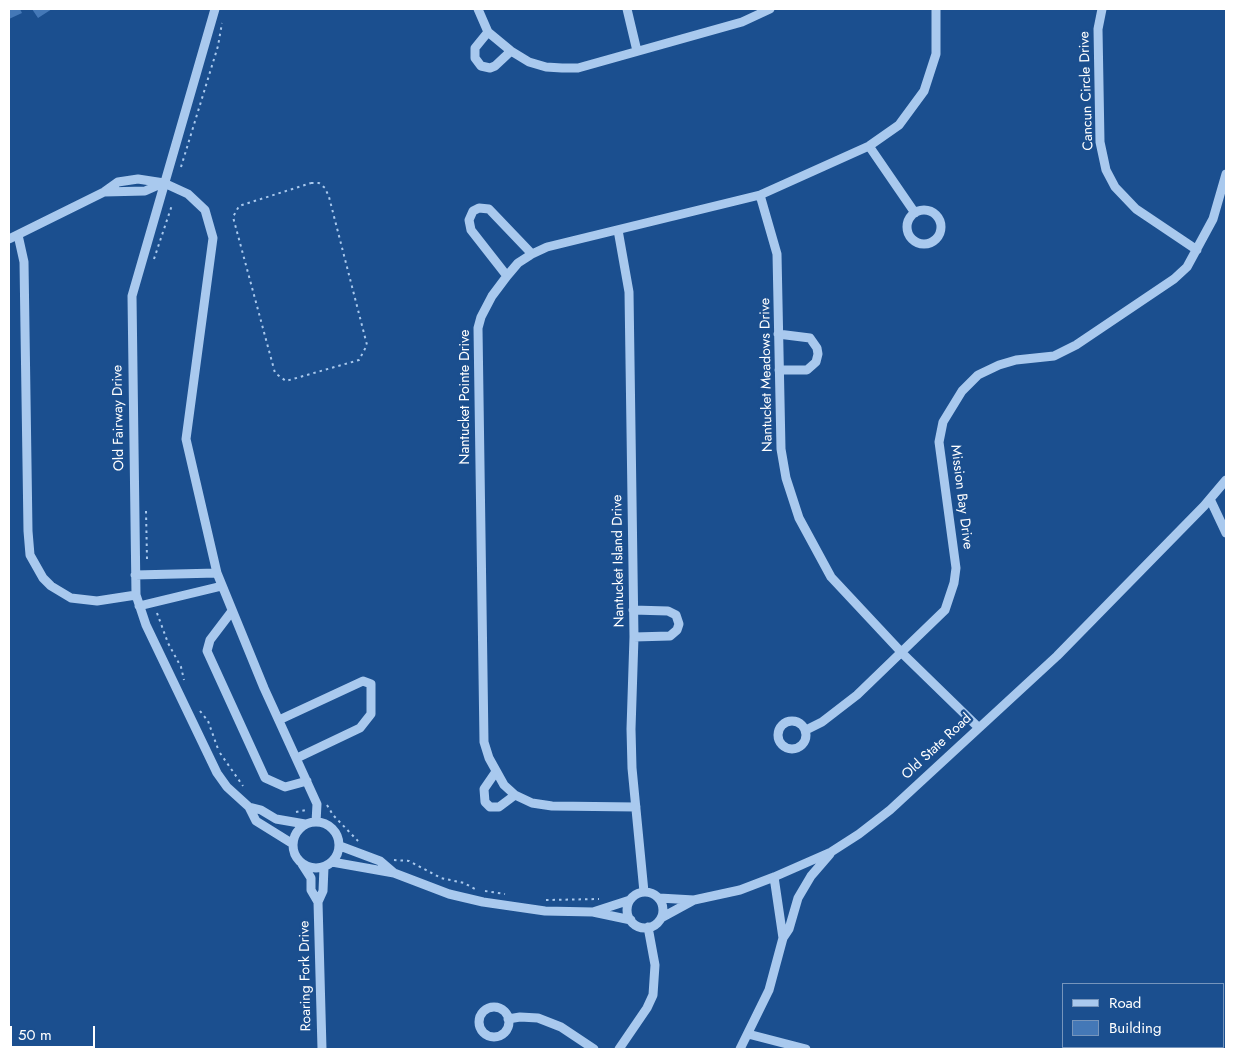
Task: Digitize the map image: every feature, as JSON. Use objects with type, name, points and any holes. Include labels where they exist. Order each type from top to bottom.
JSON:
[{"type":"street","name":"Old Fairway Drive","points":[[215,9],[132,296],[136,595],[146,625],[217,773],[232,792],[249,807],[256,821],[293,844]]},
{"type":"street","points":[[478,9],[488,32],[511,51],[529,62],[546,67],[562,68],[578,68],[742,22],[770,9]]},
{"type":"street","points":[[627,9],[637,51]]},
{"type":"street","name":"Nantucket Pointe Drive","points":[[515,796],[495,773],[484,742],[478,328],[485,306],[518,263],[547,247],[760,195],[870,146],[899,125],[924,91],[936,54],[936,9]]},
{"type":"street","name":"Cancun Circle Drive","points":[[1102,9],[1098,29],[1100,142],[1106,170],[1115,187],[1136,209],[1197,250]]},
{"type":"street","points":[[488,32],[475,48],[474,58],[480,66],[490,68],[495,66],[511,51]]},
{"type":"street","points":[[870,146],[915,213]]},
{"type":"street","name":"Mission Bay Drive","points":[[806,730],[822,722],[857,695],[903,654],[945,610],[954,583],[956,568],[939,442],[943,422],[962,391],[978,375],[999,365],[1016,360],[1054,356],[1076,345],[1174,280],[1187,266],[1213,219],[1226,174]]},
{"type":"street","points":[[9,240],[104,192],[118,182],[138,179],[164,183],[188,194],[205,210],[213,238],[186,438],[217,573],[279,720],[318,804],[316,822]]},
{"type":"street","name":"Nantucket Meadows Drive","points":[[760,195],[777,254],[781,449],[786,478],[799,518],[831,576],[903,654],[978,727]]},
{"type":"street","points":[[507,276],[471,230],[469,220],[473,211],[479,208],[489,209],[532,254]]},
{"type":"street","name":"Nantucket Island Drive","points":[[618,230],[629,292],[634,637],[631,729],[644,892]]},
{"type":"street","points":[[18,235],[24,262],[28,531],[30,555],[43,578],[56,590],[71,598],[97,601],[136,595]]},
{"type":"street","points":[[778,334],[810,338],[817,348],[818,354],[816,362],[807,370],[779,370]]},
{"type":"street","name":"Old State Road","points":[[774,877],[832,852],[890,810],[1057,656],[1210,499],[1226,480]]},
{"type":"street","points":[[1210,499],[1226,534]]},
{"type":"street","points":[[135,575],[217,573]]},
{"type":"street","points":[[139,606],[222,586]]},
{"type":"street","points":[[232,610],[210,640],[207,651],[265,778],[285,787],[307,781]]},
{"type":"street","points":[[633,610],[668,610],[676,615],[679,624],[677,630],[670,636],[634,637]]},
{"type":"street","points":[[279,720],[363,681],[371,684],[371,714],[360,728],[296,758]]},
{"type":"street","points":[[495,773],[484,789],[483,798],[486,804],[499,807],[515,796],[532,803],[552,806],[636,807]]},
{"type":"street","name":"Old Fairway Drive","points":[[249,807],[261,810],[276,819],[305,824]]},
{"type":"street","points":[[340,846],[335,830],[329,825],[316,822],[305,824],[298,830],[293,844],[297,857],[302,863],[315,868],[328,864],[394,873],[449,894],[483,902],[545,911],[593,912],[631,920]]},
{"type":"street","points":[[328,864],[340,846]]},
{"type":"street","points":[[340,846],[380,861],[394,873]]},
{"type":"street","points":[[740,1049],[768,990],[783,938],[789,929],[798,898],[811,876],[832,852]]},
{"type":"street","name":"Roaring Fork Drive","points":[[302,863],[311,878],[311,890],[318,902],[322,1049]]},
{"type":"street","name":"Roaring Fork Drive","points":[[318,902],[324,891],[328,864]]},
{"type":"street","points":[[593,912],[630,900],[644,892],[659,898],[694,900],[740,890],[774,877],[783,938]]},
{"type":"street","points":[[659,898],[663,908],[661,918]]},
{"type":"street","points":[[630,900],[628,906],[631,920],[637,926],[648,927],[694,900]]},
{"type":"street","points":[[619,1049],[647,1008],[653,995],[654,966],[648,927]]},
{"type":"street","points":[[508,1018],[538,1018],[561,1028],[594,1049]]},
{"type":"street","points":[[748,1034],[806,1049]]},
{"type":"path","points":[[180,169],[218,46],[224,17]]},
{"type":"path","points":[[319,182],[325,188],[329,197],[367,345],[364,354],[359,360],[294,380],[279,378],[275,373],[252,293],[233,218],[234,211],[239,206],[319,182]]},
{"type":"path","points":[[154,261],[172,205]]},
{"type":"path","points":[[146,509],[148,548],[146,563]]},
{"type":"path","points":[[156,612],[188,686]]},
{"type":"path","points":[[199,710],[208,722],[219,752],[246,790]]},
{"type":"path","points":[[288,812],[317,809],[327,805],[333,815],[362,845]]},
{"type":"path","points":[[389,859],[409,861],[449,881],[464,883],[480,891],[506,894]]},
{"type":"path","points":[[545,901],[575,898],[602,899]]},
{"type":"building","points":[[9,9],[20,9],[22,13],[9,19]]},
{"type":"building","points":[[32,9],[52,9],[38,18]]}]
